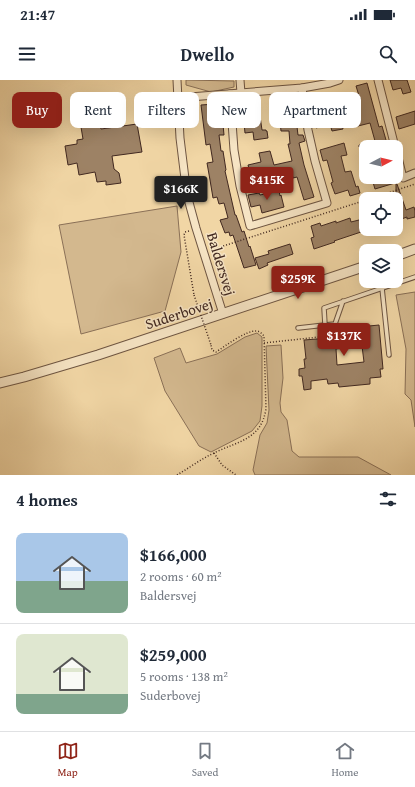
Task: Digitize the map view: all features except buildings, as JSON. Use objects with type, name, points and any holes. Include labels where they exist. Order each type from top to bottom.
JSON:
[{"type":"street","name":"Baldersvej","points":[[177,80],[177,92]]},
{"type":"street","points":[[240,80],[241,92]]},
{"type":"street","points":[[253,92],[302,88],[315,83],[330,83],[339,80]]},
{"type":"street","points":[[378,80],[394,140]]},
{"type":"street","points":[[232,128],[234,150],[240,186],[250,226],[327,203],[310,138],[302,88]]},
{"type":"street","name":"Baldersvej","points":[[179,128],[187,195],[223,314]]},
{"type":"street","points":[[403,178],[415,174]]},
{"type":"street","points":[[403,253],[415,249]]},
{"type":"street","name":"Suderbovej","points":[[0,384],[98,355],[359,268]]},
{"type":"lane","points":[[403,281],[415,277]]},
{"type":"lane","points":[[325,325],[324,308],[382,288],[389,355]]},
{"type":"lane","points":[[298,328],[335,324],[343,301]]},
{"type":"path","points":[[391,192],[415,184]]},
{"type":"path","points":[[177,475],[214,453],[243,441],[254,434],[261,426],[265,418],[266,409],[264,336],[260,332],[249,332],[216,352],[212,350],[194,295],[184,235],[186,232],[203,226],[214,249],[359,202]]},
{"type":"path","points":[[264,343],[328,336],[325,325]]},
{"type":"path","points":[[214,453],[222,464],[236,475]]},
{"type":"shaded area","points":[[186,80],[234,81],[234,87],[211,92],[186,85]]},
{"type":"shaded area","points":[[177,206],[181,252],[165,311],[81,334],[59,225]]},
{"type":"shaded area","points":[[415,292],[415,427],[411,400],[405,394],[406,349],[396,295]]},
{"type":"shaded area","points":[[257,333],[262,337],[262,406],[260,421],[252,431],[211,452],[199,446],[165,391],[154,358],[180,348],[186,363],[217,354],[245,337]]},
{"type":"shaded area","points":[[281,345],[283,378],[280,403],[281,412],[287,420],[292,451],[299,457],[358,457],[391,475],[255,475],[253,470],[260,435],[267,423],[269,410],[266,346]]}]
